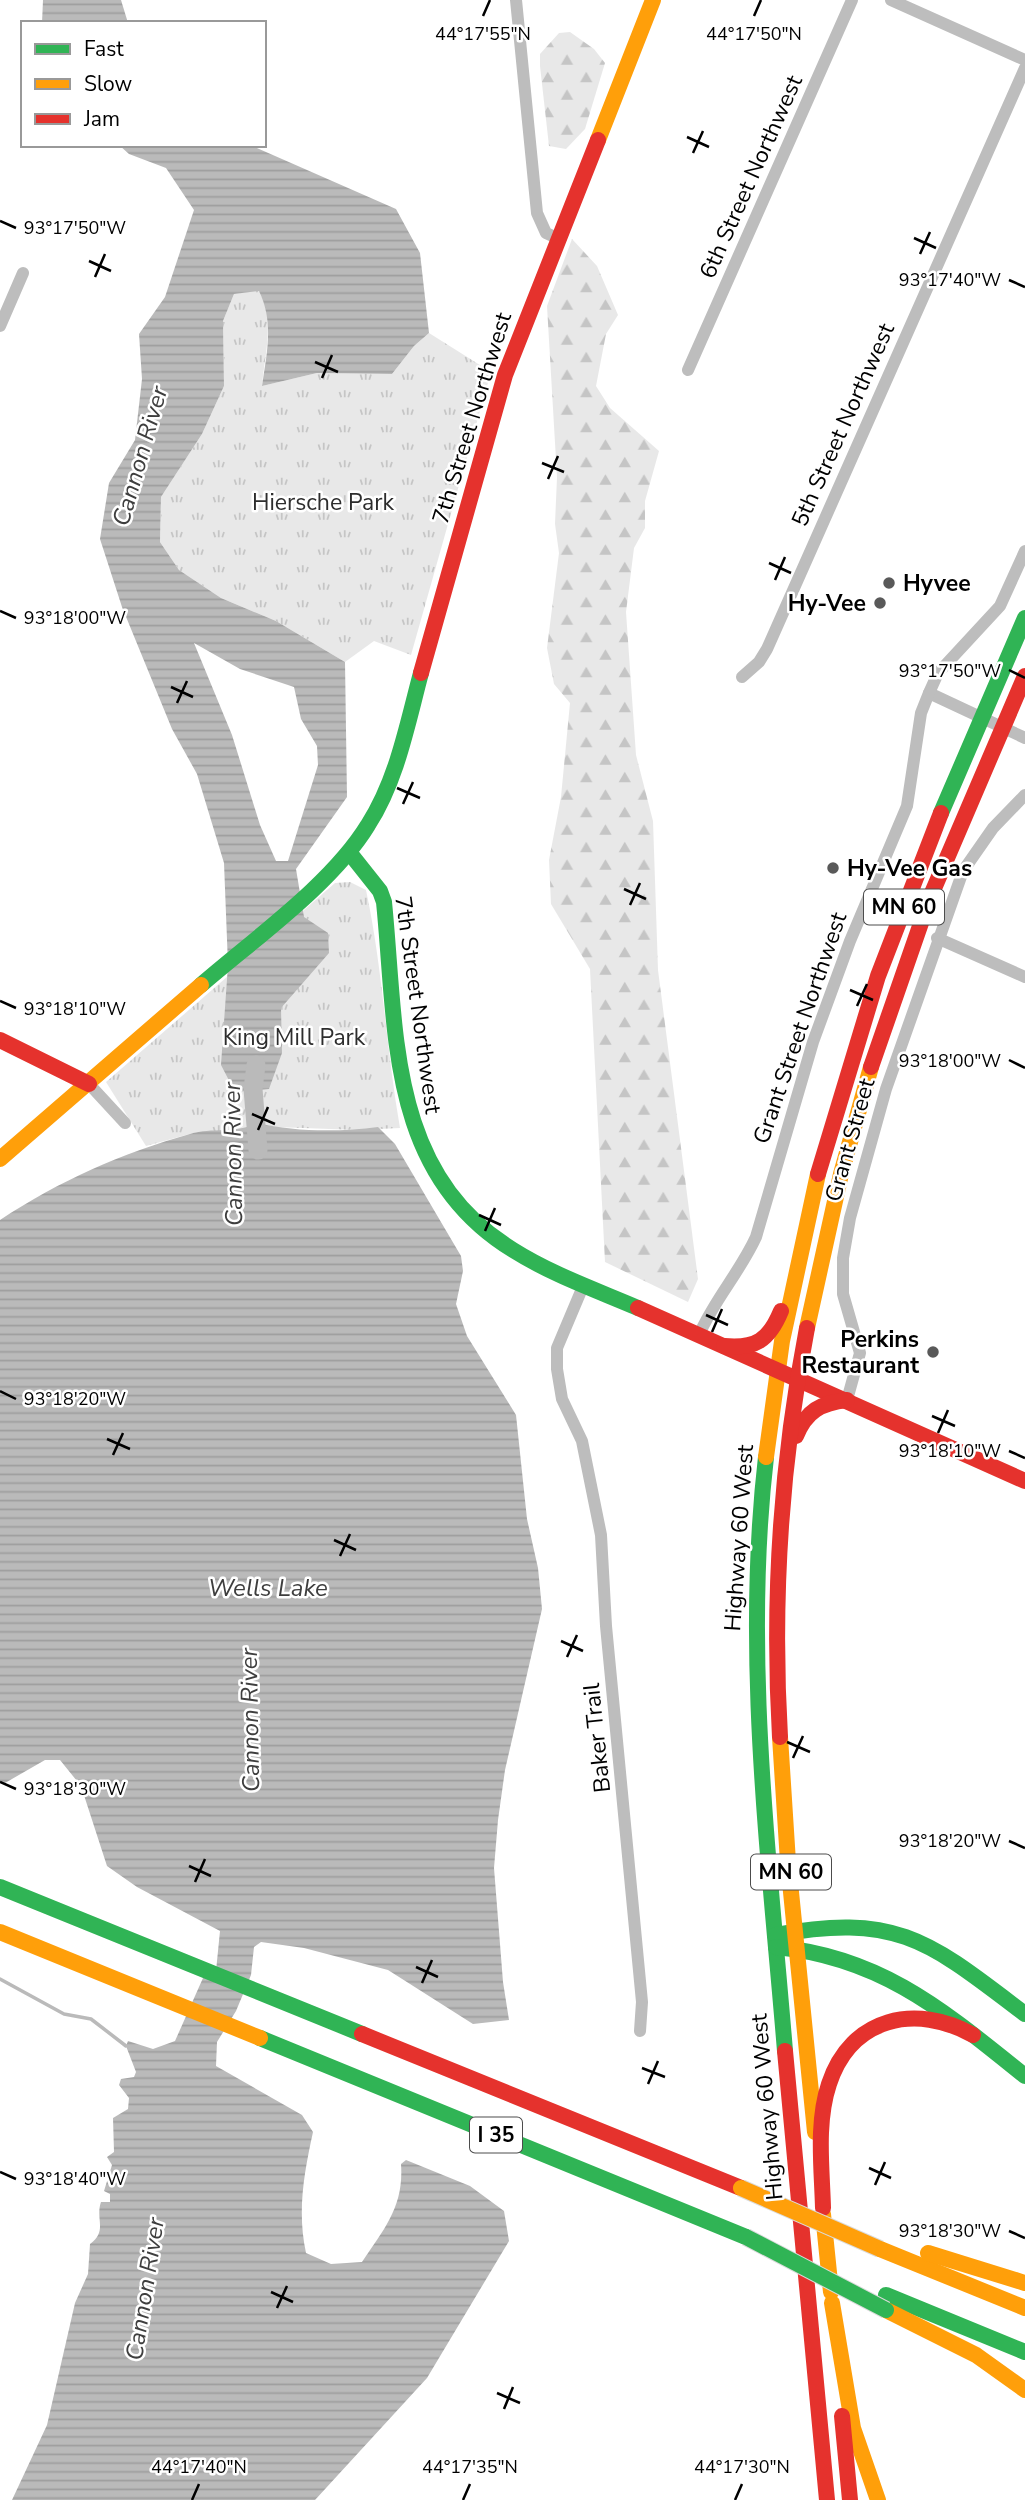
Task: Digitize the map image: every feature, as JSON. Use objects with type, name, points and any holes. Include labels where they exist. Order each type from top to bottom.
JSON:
[{"type":"main road","name":"7th Street Northwest","points":[[0,1159],[309,891],[349,852],[373,818],[393,775],[505,375],[653,0]]},
{"type":"main road","name":"Highway 60 West","points":[[827,2500],[776,1941],[755,1626],[764,1478],[777,1370],[795,1274],[820,1166],[879,973],[982,717],[1025,618]]},
{"type":"main road","name":"Highway 60 West","points":[[850,2500],[783,1777],[778,1671],[778,1592],[788,1461],[798,1379],[836,1194],[888,1017],[918,930],[1025,676]]},
{"type":"main road","name":"7th Street Northwest","points":[[349,852],[380,891],[384,902],[403,1093],[410,1121],[434,1172],[450,1194],[488,1234],[512,1250],[584,1284],[1025,1481]]},
{"type":"main road","points":[[0,1040],[89,1084]]},
{"type":"main road","points":[[724,1346],[751,1348],[765,1341],[778,1320],[795,1274]]},
{"type":"main road","points":[[788,1461],[800,1425],[808,1412],[830,1402],[847,1401]]},
{"type":"main road","name":"I 35","points":[[0,1887],[881,2243]]},
{"type":"main road","points":[[776,1941],[796,1930],[851,1925],[906,1934],[932,1945],[1025,2014]]},
{"type":"main road","name":"I 35","points":[[0,1932],[747,2237],[886,2302]]},
{"type":"main road","points":[[776,1941],[854,1964],[903,1986],[939,2008],[1025,2076]]},
{"type":"main road","points":[[822,2208],[825,2104],[836,2067],[847,2050],[861,2036],[897,2019],[937,2019],[973,2035]]},
{"type":"main road","points":[[881,2243],[1025,2283]]},
{"type":"main road","points":[[881,2243],[1025,2308]]},
{"type":"main road","points":[[886,2302],[1025,2352]]},
{"type":"main road","points":[[886,2302],[976,2355],[1025,2390]]},
{"type":"main road","points":[[832,2303],[852,2428],[860,2458],[878,2500]]},
{"type":"street","points":[[516,0],[537,213],[545,233],[557,238]]},
{"type":"street","name":"6th Street Northwest","points":[[688,370],[852,0]]},
{"type":"street","points":[[891,0],[1025,60]]},
{"type":"street","name":"5th Street Northwest","points":[[742,677],[759,662],[767,649],[1025,68]]},
{"type":"street","points":[[0,326],[23,273]]},
{"type":"street","name":"Grant Street Northwest","points":[[699,1335],[710,1310],[744,1260],[756,1237],[817,1030],[907,806],[922,713],[929,693],[938,673],[1000,606],[1025,551]]},
{"type":"street","points":[[929,693],[1025,738]]},
{"type":"street","name":"Grant Street","points":[[847,1401],[860,1353],[844,1294],[845,1242],[886,1088],[963,871],[977,848],[1025,795]]},
{"type":"street","points":[[937,938],[1025,977]]},
{"type":"street","points":[[89,1084],[125,1123]]},
{"type":"street","name":"Baker Trail","points":[[584,1284],[557,1348],[557,1369],[562,1399],[582,1441],[601,1535],[606,1626],[638,1951],[642,2002],[640,2031]]},
{"type":"green space","points":[[570,32],[594,49],[605,63],[585,129],[566,149],[549,146],[540,54],[559,33]]},
{"type":"green space","points":[[572,239],[597,266],[618,315],[606,334],[596,386],[610,408],[659,451],[645,501],[645,528],[634,548],[626,612],[636,755],[653,821],[658,970],[698,1279],[688,1302],[605,1262],[590,969],[551,904],[549,860],[561,797],[570,703],[554,684],[547,648],[559,553],[555,524],[557,477],[547,306]]},
{"type":"green space","name":"Hiersche Park","points":[[259,290],[268,326],[262,386],[317,373],[392,374],[414,346],[429,333],[491,372],[411,655],[374,641],[345,662],[276,621],[221,598],[179,570],[160,542],[161,497],[202,434],[224,386],[223,321],[234,294]]},
{"type":"green space","name":"King Mill Park","points":[[350,882],[366,890],[377,949],[400,1128],[358,1130],[275,1127],[258,1123],[243,1130],[197,1132],[146,1146],[106,1082],[335,883]]},
{"type":"water","points":[[43,0],[121,0],[127,21],[42,21]]},
{"type":"water","points":[[121,147],[255,147],[396,209],[420,253],[429,333],[414,346],[392,374],[317,373],[262,386],[268,337],[264,303],[259,291],[234,294],[223,321],[224,386],[202,434],[161,497],[160,542],[179,570],[221,598],[276,621],[345,662],[347,797],[296,869],[304,917],[328,933],[329,953],[281,1008],[282,1053],[269,1089],[235,1092],[221,1065],[228,965],[224,863],[197,774],[172,729],[122,607],[100,539],[109,483],[135,440],[142,379],[139,334],[165,297],[194,210],[166,168],[129,154]],"holes":[[[194,643],[240,669],[294,687],[301,719],[317,746],[318,765],[288,861],[276,861],[260,825],[232,735]]]},
{"type":"water","name":"Wells Lake","points":[[257,1123],[318,1130],[378,1127],[395,1144],[461,1256],[463,1271],[456,1304],[467,1336],[516,1415],[527,1519],[538,1568],[542,1609],[505,1770],[494,1868],[503,1982],[509,2020],[473,2024],[388,1970],[304,1948],[261,1942],[254,1947],[251,1975],[236,2011],[217,2042],[216,2066],[302,2115],[313,2132],[303,2192],[302,2223],[306,2253],[331,2264],[362,2262],[391,2216],[399,2192],[401,2164],[406,2160],[470,2186],[504,2211],[509,2241],[427,2378],[315,2500],[12,2500],[47,2425],[75,2303],[88,2274],[90,2244],[100,2229],[101,2202],[110,2202],[110,2194],[104,2191],[112,2165],[107,2157],[114,2152],[113,2118],[128,2109],[129,2098],[119,2085],[121,2079],[134,2077],[136,2072],[126,2046],[128,2041],[153,2049],[175,2041],[207,1969],[216,1971],[220,1931],[137,1887],[107,1866],[81,1786],[60,1760],[45,1760],[5,1783],[0,1782],[0,1220],[68,1181],[140,1150],[199,1132],[240,1128]]},
{"type":"waterway","name":"Cannon River","points":[[256,1065],[253,1089],[258,1150]]},
{"type":"waterway","points":[[0,1979],[64,2014],[91,2019],[126,2046]]},
{"type":"traffic: fast","points":[[941,813],[1025,618]]},
{"type":"traffic: fast","points":[[201,985],[291,910],[353,847],[387,790],[421,673]]},
{"type":"traffic: fast","points":[[349,852],[380,891],[384,902],[397,1048],[406,1096],[420,1140],[442,1181],[472,1218],[513,1250],[558,1274],[638,1308]]},
{"type":"traffic: fast","points":[[766,1457],[757,1605],[758,1680],[766,1829],[785,2051]]},
{"type":"traffic: fast","points":[[0,1887],[362,2034]]},
{"type":"traffic: fast","points":[[775,1935],[817,1929],[853,1928],[883,1931],[910,1939],[937,1951],[1025,2014]]},
{"type":"traffic: fast","points":[[776,1947],[848,1962],[880,1975],[939,2010],[1025,2076]]},
{"type":"traffic: fast","points":[[260,2038],[746,2237]]},
{"type":"traffic: fast","points":[[746,2237],[886,2310]]},
{"type":"traffic: fast","points":[[886,2295],[1025,2352]]},
{"type":"traffic: slow","points":[[598,140],[653,0]]},
{"type":"traffic: slow","points":[[0,1159],[201,985]]},
{"type":"traffic: slow","points":[[807,1328],[841,1174],[871,1067]]},
{"type":"traffic: slow","points":[[766,1457],[782,1341],[818,1174]]},
{"type":"traffic: slow","points":[[780,1737],[788,1862],[815,2132]]},
{"type":"traffic: slow","points":[[0,1932],[260,2038]]},
{"type":"traffic: slow","points":[[741,2188],[880,2249]]},
{"type":"traffic: slow","points":[[823,2214],[831,2292]]},
{"type":"traffic: slow","points":[[880,2249],[1025,2308]]},
{"type":"traffic: slow","points":[[928,2253],[1025,2283]]},
{"type":"traffic: slow","points":[[832,2303],[853,2428],[878,2500]]},
{"type":"traffic: slow","points":[[886,2310],[976,2355],[1025,2390]]},
{"type":"traffic: jam","points":[[421,673],[505,375],[598,140]]},
{"type":"traffic: jam","points":[[871,1067],[929,900],[1025,676]]},
{"type":"traffic: jam","points":[[818,1174],[878,976],[941,813]]},
{"type":"traffic: jam","points":[[0,1040],[89,1084]]},
{"type":"traffic: jam","points":[[638,1308],[1025,1481]]},
{"type":"traffic: jam","points":[[724,1346],[745,1346],[760,1340],[772,1329],[781,1311]]},
{"type":"traffic: jam","points":[[780,1737],[777,1635],[781,1532],[791,1429],[807,1328]]},
{"type":"traffic: jam","points":[[796,1436],[810,1414],[829,1403],[847,1400]]},
{"type":"traffic: jam","points":[[823,2208],[822,2114],[829,2084],[839,2061],[853,2044],[869,2031],[888,2022],[908,2019],[951,2025],[973,2035]]},
{"type":"traffic: jam","points":[[362,2034],[741,2188]]},
{"type":"traffic: jam","points":[[785,2051],[827,2500]]},
{"type":"traffic: jam","points":[[842,2416],[850,2500]]},
{"type":"place","name":"Hyvee","points":[[889,583]]},
{"type":"place","name":"Hy-Vee","points":[[880,603]]},
{"type":"place","name":"Hy-Vee Gas","points":[[833,868]]},
{"type":"place","name":"Perkins Restaurant","points":[[933,1352]]}]
